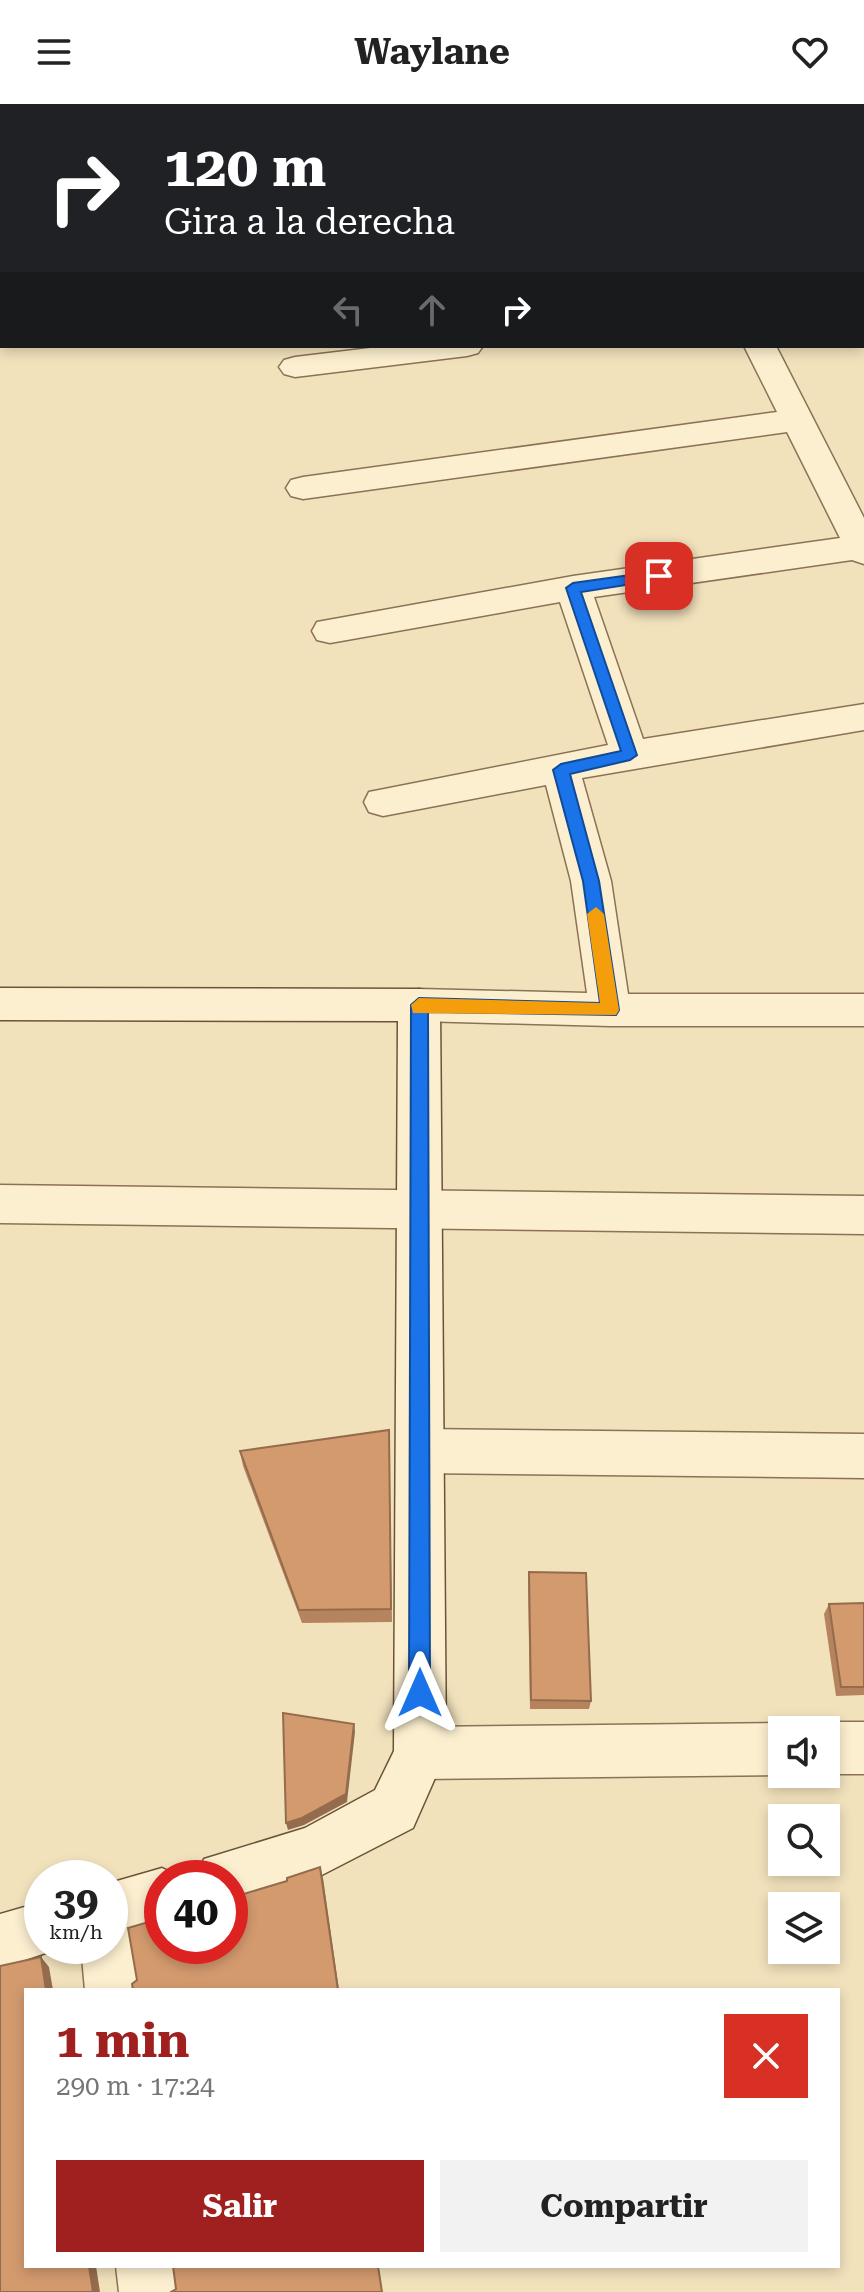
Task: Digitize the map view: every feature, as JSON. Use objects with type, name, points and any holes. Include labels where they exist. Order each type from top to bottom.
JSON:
[{"type":"street","points":[[295,367],[451,348]]},
{"type":"street","points":[[330,631],[573,588],[863,550],[761,348]]},
{"type":"street","points":[[303,488],[798,420]]},
{"type":"street","points":[[573,588],[630,755]]},
{"type":"street","points":[[383,802],[630,755],[864,717]]},
{"type":"street","points":[[561,770],[591,881],[610,1010]]},
{"type":"street","points":[[0,1004],[864,1010]]},
{"type":"street","points":[[248,1871],[314,1852],[394,1809],[420,1753],[419,1005]]},
{"type":"street","points":[[0,1204],[864,1215]]},
{"type":"street","points":[[420,1451],[864,1456]]},
{"type":"street","points":[[840,1748],[864,1748]]},
{"type":"street","points":[[420,1753],[768,1749]]},
{"type":"street","points":[[0,1941],[24,1934]]},
{"type":"street","points":[[110,1964],[113,1988]]},
{"type":"street","points":[[146,2268],[149,2292]]},
{"type":"building","points":[[389,1430],[391,1609],[299,1610],[240,1451]]},
{"type":"building","points":[[529,1572],[586,1573],[591,1701],[531,1700]]},
{"type":"building","points":[[864,1603],[864,1687],[841,1687],[829,1604]]},
{"type":"building","points":[[283,1713],[354,1724],[346,1794],[302,1818],[286,1823]]},
{"type":"building","points":[[320,1867],[338,1988],[133,1988],[132,1984],[137,1980],[128,1928],[144,1923],[144,1964],[248,1964],[248,1893],[287,1881],[287,1878]]},
{"type":"building","points":[[24,1961],[24,1964],[42,1964],[46,1988],[24,1988],[24,2268],[89,2268],[93,2292],[0,2292],[0,1966]]},
{"type":"building","points":[[173,2268],[378,2268],[382,2292],[171,2292],[176,2289]]},
{"type":"slow traffic","points":[[419,1008],[419,1005],[610,1010],[596,914]]},
{"type":"route","points":[[420,1693],[419,1005],[610,1010],[591,881],[561,770],[630,755],[573,588],[659,576]]}]
